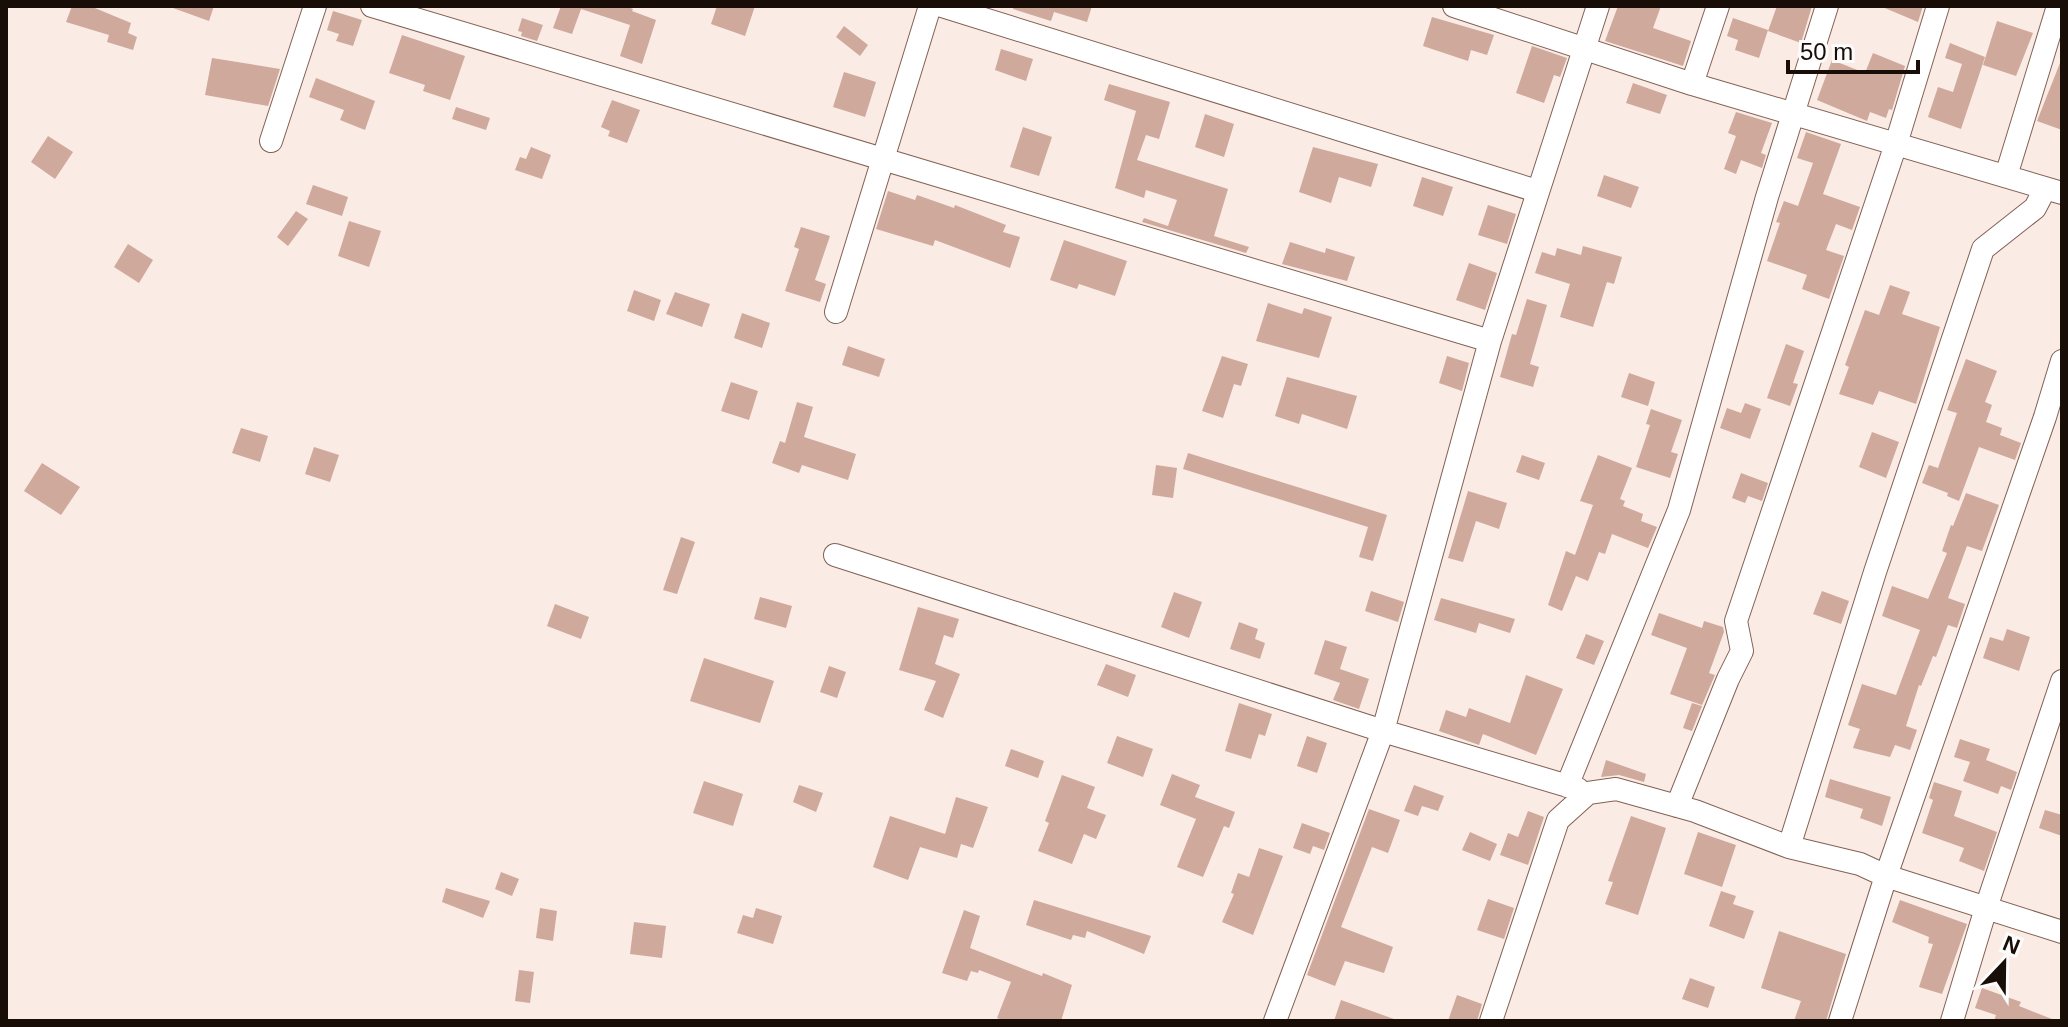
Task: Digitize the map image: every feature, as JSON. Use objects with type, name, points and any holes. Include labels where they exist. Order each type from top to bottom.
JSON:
[{"type":"street","points":[[271,141],[315,6]]},
{"type":"street","points":[[372,6],[1490,341]]},
{"type":"street","points":[[836,312],[930,6]]},
{"type":"street","points":[[942,6],[1537,191]]},
{"type":"street","points":[[1454,6],[1483,10],[1692,84],[2053,191],[1983,249],[1880,557],[1789,847]]},
{"type":"street","points":[[1275,1021],[1383,731],[1490,341],[1598,6]]},
{"type":"street","points":[[1692,84],[1718,6]]},
{"type":"street","points":[[1567,786],[1679,510],[1767,197],[1827,6]]},
{"type":"street","points":[[1677,806],[1742,651],[1736,621],[1896,144],[1938,6]]},
{"type":"street","points":[[2006,176],[2058,6]]},
{"type":"street","points":[[1840,1021],[1886,876],[2062,361]]},
{"type":"street","points":[[835,555],[1383,731],[1588,793],[1616,789],[1677,806],[1789,847],[1860,864],[1886,876],[2062,932]]},
{"type":"street","points":[[1952,1021],[1986,908],[2062,681]]},
{"type":"street","points":[[1491,1021],[1558,820],[1588,793]]},
{"type":"building","points":[[72,6],[90,6],[131,23],[128,33],[137,37],[133,50],[107,42],[109,35],[66,22]]},
{"type":"building","points":[[173,6],[214,6],[209,21]]},
{"type":"building","points":[[561,6],[625,6],[656,20],[642,64],[620,56],[630,25],[581,9],[572,34],[553,28]]},
{"type":"building","points":[[717,6],[755,6],[745,36],[711,24]]},
{"type":"building","points":[[1014,6],[1092,6],[1087,22],[1054,12],[1051,21],[1013,9]]},
{"type":"building","points":[[1618,6],[1661,6],[1653,28],[1691,41],[1683,66],[1605,41]]},
{"type":"building","points":[[1777,6],[1812,6],[1801,43],[1768,31]]},
{"type":"building","points":[[1880,6],[1923,6],[1918,22]]},
{"type":"building","points":[[333,11],[362,20],[353,46],[336,41],[339,34],[327,30]]},
{"type":"building","points":[[1432,17],[1494,35],[1487,55],[1471,50],[1468,61],[1423,46]]},
{"type":"building","points":[[522,18],[543,25],[537,41],[521,36],[522,32],[518,31]]},
{"type":"building","points":[[1733,18],[1768,30],[1759,58],[1735,50],[1738,40],[1727,36]]},
{"type":"building","points":[[1997,21],[2033,33],[2016,76],[1983,65]]},
{"type":"building","points":[[844,26],[868,45],[860,56],[836,37]]},
{"type":"building","points":[[402,35],[465,56],[450,100],[423,91],[425,85],[389,73]]},
{"type":"building","points":[[1950,43],[1985,57],[1961,129],[1928,117],[1938,87],[1953,92],[1962,64],[1945,58]]},
{"type":"building","points":[[1532,46],[1567,58],[1560,77],[1554,75],[1544,103],[1516,93]]},
{"type":"building","points":[[1001,49],[1033,59],[1026,81],[995,70]]},
{"type":"building","points":[[1873,53],[1905,66],[1892,110],[1889,109],[1886,118],[1870,112],[1867,121],[1817,100],[1832,60],[1865,73]]},
{"type":"building","points":[[212,58],[280,69],[268,106],[205,95]]},
{"type":"building","points":[[2062,63],[2062,130],[2037,121]]},
{"type":"building","points":[[844,72],[876,82],[865,117],[833,107]]},
{"type":"building","points":[[316,78],[375,101],[365,130],[340,120],[344,110],[309,97]]},
{"type":"building","points":[[1633,83],[1667,95],[1660,114],[1626,103]]},
{"type":"building","points":[[1109,84],[1170,102],[1159,139],[1146,135],[1137,160],[1228,189],[1214,236],[1249,247],[1246,253],[1142,222],[1144,218],[1168,226],[1177,200],[1146,190],[1144,198],[1115,188],[1136,111],[1104,100]]},
{"type":"building","points":[[612,100],[640,110],[627,143],[608,136],[610,131],[601,127]]},
{"type":"building","points":[[456,107],[490,118],[486,130],[452,119]]},
{"type":"building","points":[[1736,112],[1772,123],[1761,153],[1766,155],[1762,168],[1741,160],[1736,174],[1724,169],[1736,136],[1728,133]]},
{"type":"building","points":[[1205,114],[1234,124],[1224,157],[1195,147]]},
{"type":"building","points":[[1023,127],[1052,137],[1039,176],[1010,167]]},
{"type":"building","points":[[1806,132],[1841,144],[1823,194],[1860,207],[1852,230],[1836,224],[1826,250],[1844,256],[1829,299],[1802,289],[1807,275],[1767,261],[1784,201],[1798,206],[1813,163],[1797,158]]},
{"type":"building","points":[[48,136],[73,152],[55,179],[31,162]]},
{"type":"building","points":[[531,147],[551,155],[542,179],[515,170],[520,157],[526,159]]},
{"type":"building","points":[[1313,147],[1378,164],[1371,187],[1339,177],[1331,203],[1299,192]]},
{"type":"building","points":[[1604,175],[1639,187],[1631,208],[1597,196]]},
{"type":"building","points":[[1422,177],[1453,187],[1443,216],[1413,206]]},
{"type":"building","points":[[313,185],[348,197],[342,216],[306,204]]},
{"type":"building","points":[[888,191],[915,200],[917,195],[954,208],[955,205],[1006,225],[1003,232],[1020,237],[1010,268],[935,240],[933,246],[876,229]]},
{"type":"building","points":[[1488,205],[1516,214],[1507,244],[1478,235]]},
{"type":"building","points":[[296,211],[308,219],[288,246],[277,237]]},
{"type":"building","points":[[349,221],[381,231],[369,267],[338,256]]},
{"type":"building","points":[[801,227],[830,236],[815,280],[826,284],[820,302],[785,291],[799,249],[794,247]]},
{"type":"building","points":[[1064,240],[1127,261],[1115,296],[1079,284],[1077,289],[1050,280]]},
{"type":"building","points":[[1290,242],[1325,253],[1326,248],[1355,257],[1347,281],[1282,264]]},
{"type":"building","points":[[128,244],[153,260],[139,283],[114,267]]},
{"type":"building","points":[[1583,246],[1622,257],[1614,284],[1607,282],[1593,327],[1560,317],[1570,284],[1535,273],[1542,252],[1555,256],[1557,248],[1581,255]]},
{"type":"building","points":[[1469,263],[1497,273],[1485,310],[1456,300]]},
{"type":"building","points":[[1890,285],[1910,292],[1902,314],[1940,327],[1916,404],[1879,391],[1873,405],[1839,394],[1849,367],[1845,365],[1865,310],[1879,315]]},
{"type":"building","points":[[634,290],[661,300],[654,321],[627,311]]},
{"type":"building","points":[[675,292],[710,304],[702,327],[666,314]]},
{"type":"building","points":[[1527,299],[1547,305],[1530,364],[1539,367],[1533,387],[1500,377],[1512,334],[1516,335]]},
{"type":"building","points":[[1268,303],[1302,314],[1304,308],[1332,317],[1319,358],[1256,341]]},
{"type":"building","points":[[742,313],[770,323],[762,348],[734,338]]},
{"type":"building","points":[[1786,344],[1804,351],[1793,383],[1798,384],[1790,406],[1767,398]]},
{"type":"building","points":[[848,346],[885,359],[879,377],[842,365]]},
{"type":"building","points":[[1222,356],[1248,364],[1241,386],[1234,384],[1223,418],[1202,411]]},
{"type":"building","points":[[1447,356],[1469,363],[1462,391],[1439,383]]},
{"type":"building","points":[[1966,359],[1997,371],[1985,402],[1992,405],[1986,422],[2002,428],[2000,435],[2021,443],[2015,460],[1979,447],[1959,501],[1922,483],[1929,465],[1938,468],[1957,413],[1947,410]]},
{"type":"building","points":[[1629,373],[1655,382],[1648,406],[1621,397]]},
{"type":"building","points":[[1287,377],[1357,396],[1347,429],[1302,414],[1299,424],[1275,416]]},
{"type":"building","points":[[731,382],[758,391],[749,420],[721,411]]},
{"type":"building","points":[[797,402],[813,407],[804,437],[856,454],[848,480],[802,465],[799,473],[772,463],[780,441],[785,443]]},
{"type":"building","points":[[1745,403],[1761,409],[1750,439],[1720,428],[1727,408],[1741,413]]},
{"type":"building","points":[[1651,409],[1682,420],[1671,452],[1678,454],[1670,478],[1636,467],[1650,425],[1646,424]]},
{"type":"building","points":[[241,428],[268,436],[260,462],[232,453]]},
{"type":"building","points":[[1872,432],[1899,442],[1886,478],[1859,467]]},
{"type":"building","points":[[314,447],[339,455],[330,482],[305,474]]},
{"type":"building","points":[[1188,453],[1387,515],[1373,561],[1359,557],[1368,527],[1183,469]]},
{"type":"building","points":[[1522,455],[1545,463],[1539,480],[1516,472]]},
{"type":"building","points":[[1598,455],[1632,468],[1620,499],[1625,501],[1623,506],[1643,514],[1641,521],[1657,527],[1648,548],[1612,534],[1605,554],[1599,552],[1588,581],[1576,576],[1562,611],[1548,605],[1566,551],[1575,555],[1593,505],[1580,501]]},
{"type":"building","points":[[42,463],[80,487],[61,515],[24,491]]},
{"type":"building","points":[[1156,465],[1177,468],[1173,498],[1152,495]]},
{"type":"building","points":[[1741,473],[1768,483],[1762,501],[1748,496],[1745,503],[1732,498]]},
{"type":"building","points":[[1468,491],[1507,503],[1499,529],[1476,521],[1463,562],[1448,558]]},
{"type":"building","points":[[1966,493],[1999,505],[1982,551],[1967,546],[1948,598],[1965,604],[1957,628],[1948,625],[1936,657],[1933,656],[1919,685],[1906,726],[1917,730],[1910,750],[1895,745],[1890,757],[1853,748],[1860,729],[1848,725],[1862,684],[1896,695],[1920,630],[1882,616],[1892,586],[1928,599],[1947,553],[1942,551],[1951,525]]},
{"type":"building","points":[[681,537],[695,542],[677,594],[663,590]]},
{"type":"building","points":[[1371,591],[1404,602],[1398,622],[1365,611]]},
{"type":"building","points":[[1822,591],[1849,601],[1841,624],[1813,614]]},
{"type":"building","points":[[1174,592],[1202,602],[1189,638],[1161,627]]},
{"type":"building","points":[[760,597],[792,606],[786,628],[754,619]]},
{"type":"building","points":[[1441,598],[1515,619],[1510,633],[1479,623],[1476,633],[1434,620]]},
{"type":"building","points":[[555,604],[589,617],[581,639],[547,626]]},
{"type":"building","points":[[918,607],[959,619],[953,638],[944,635],[935,664],[960,674],[943,718],[924,710],[936,681],[899,670]]},
{"type":"building","points":[[1659,613],[1702,628],[1704,621],[1723,627],[1724,632],[1709,673],[1715,675],[1702,705],[1670,694],[1687,648],[1651,635]]},
{"type":"building","points":[[1239,622],[1258,629],[1255,639],[1265,643],[1260,659],[1230,649]]},
{"type":"building","points":[[2007,629],[2030,637],[2019,671],[1983,658],[1990,637],[2003,641]]},
{"type":"building","points":[[1586,634],[1604,641],[1594,665],[1576,658]]},
{"type":"building","points":[[1325,640],[1347,647],[1340,669],[1369,679],[1359,709],[1333,700],[1340,683],[1314,674]]},
{"type":"building","points":[[704,658],[774,681],[760,723],[690,701]]},
{"type":"building","points":[[1106,664],[1136,675],[1128,697],[1097,685]]},
{"type":"building","points":[[829,666],[846,672],[837,698],[820,692]]},
{"type":"building","points":[[1526,675],[1563,689],[1536,755],[1483,734],[1479,745],[1439,731],[1446,710],[1466,717],[1469,708],[1510,723]]},
{"type":"building","points":[[1239,703],[1272,714],[1265,736],[1259,734],[1251,759],[1225,751]]},
{"type":"building","points":[[1692,703],[1702,706],[1692,731],[1683,728]]},
{"type":"building","points":[[1117,736],[1153,749],[1143,777],[1107,763]]},
{"type":"building","points":[[1307,736],[1327,743],[1317,773],[1297,766]]},
{"type":"building","points":[[1960,739],[1990,749],[1986,760],[2017,772],[2011,790],[2001,786],[1998,794],[1963,781],[1970,762],[1954,757]]},
{"type":"building","points":[[1011,749],[1044,761],[1038,778],[1005,766]]},
{"type":"building","points":[[1606,760],[1646,774],[1644,782],[1619,775],[1601,777]]},
{"type":"building","points":[[1172,774],[1200,785],[1195,797],[1235,812],[1229,828],[1224,826],[1203,877],[1177,867],[1196,819],[1160,805]]},
{"type":"building","points":[[1062,775],[1095,787],[1087,808],[1106,815],[1096,839],[1084,834],[1072,864],[1038,851]]},
{"type":"building","points":[[1830,779],[1891,797],[1882,826],[1860,818],[1863,809],[1825,797]]},
{"type":"building","points":[[704,781],[743,794],[733,826],[693,813]]},
{"type":"building","points":[[1934,782],[1962,791],[1954,816],[1997,832],[1984,871],[1959,861],[1964,848],[1922,833],[1933,800],[1929,798]]},
{"type":"building","points":[[799,785],[823,793],[816,812],[793,802]]},
{"type":"building","points":[[1414,785],[1444,796],[1438,811],[1422,806],[1418,816],[1404,811]]},
{"type":"building","points":[[956,797],[988,807],[973,848],[961,844],[957,858],[920,847],[908,880],[873,867],[890,816],[945,834]]},
{"type":"building","points":[[1369,809],[1400,820],[1388,853],[1372,847],[1341,927],[1393,947],[1384,973],[1345,961],[1335,986],[1307,975]]},
{"type":"building","points":[[2045,810],[2062,815],[2062,836],[2039,828]]},
{"type":"building","points":[[1528,811],[1544,817],[1528,865],[1500,855],[1508,833],[1518,837]]},
{"type":"building","points":[[1631,816],[1666,828],[1638,915],[1605,904],[1613,882],[1608,881]]},
{"type":"building","points":[[1302,823],[1330,833],[1324,850],[1313,846],[1310,854],[1293,848]]},
{"type":"building","points":[[1470,832],[1497,844],[1490,861],[1462,850]]},
{"type":"building","points":[[1698,832],[1736,845],[1722,887],[1684,874]]},
{"type":"building","points":[[1259,848],[1283,856],[1253,935],[1222,922],[1234,894],[1231,893],[1238,873],[1249,877]]},
{"type":"building","points":[[501,872],[519,879],[512,896],[495,889]]},
{"type":"building","points":[[446,888],[490,901],[483,918],[442,902]]},
{"type":"building","points":[[1721,891],[1736,896],[1733,904],[1754,911],[1744,939],[1709,926]]},
{"type":"building","points":[[1488,899],[1514,908],[1504,939],[1477,930]]},
{"type":"building","points":[[1034,900],[1151,936],[1144,954],[1087,931],[1085,938],[1073,935],[1071,940],[1026,925]]},
{"type":"building","points":[[1900,900],[1967,924],[1942,994],[1919,987],[1933,944],[1928,943],[1929,937],[1892,922]]},
{"type":"building","points":[[540,908],[557,911],[553,941],[536,938]]},
{"type":"building","points":[[756,908],[782,916],[773,944],[737,933],[743,915],[753,918]]},
{"type":"building","points":[[964,910],[980,916],[970,948],[1072,985],[1061,1021],[1005,1021],[997,1018],[1011,982],[979,970],[978,973],[971,971],[967,981],[942,973]]},
{"type":"building","points":[[634,922],[666,926],[662,958],[630,954]]},
{"type":"building","points":[[1779,931],[1846,954],[1826,1021],[1794,1021],[1801,1001],[1761,988]]},
{"type":"building","points":[[519,970],[534,972],[530,1003],[515,1001]]},
{"type":"building","points":[[1690,978],[1715,987],[1708,1008],[1682,999]]},
{"type":"building","points":[[1982,988],[2021,1002],[2019,1006],[2057,1021],[1994,1021],[1996,1015],[1975,1008]]},
{"type":"building","points":[[1457,995],[1482,1004],[1477,1021],[1448,1021]]},
{"type":"building","points":[[1341,1000],[1394,1019],[1394,1021],[1334,1021]]}]
